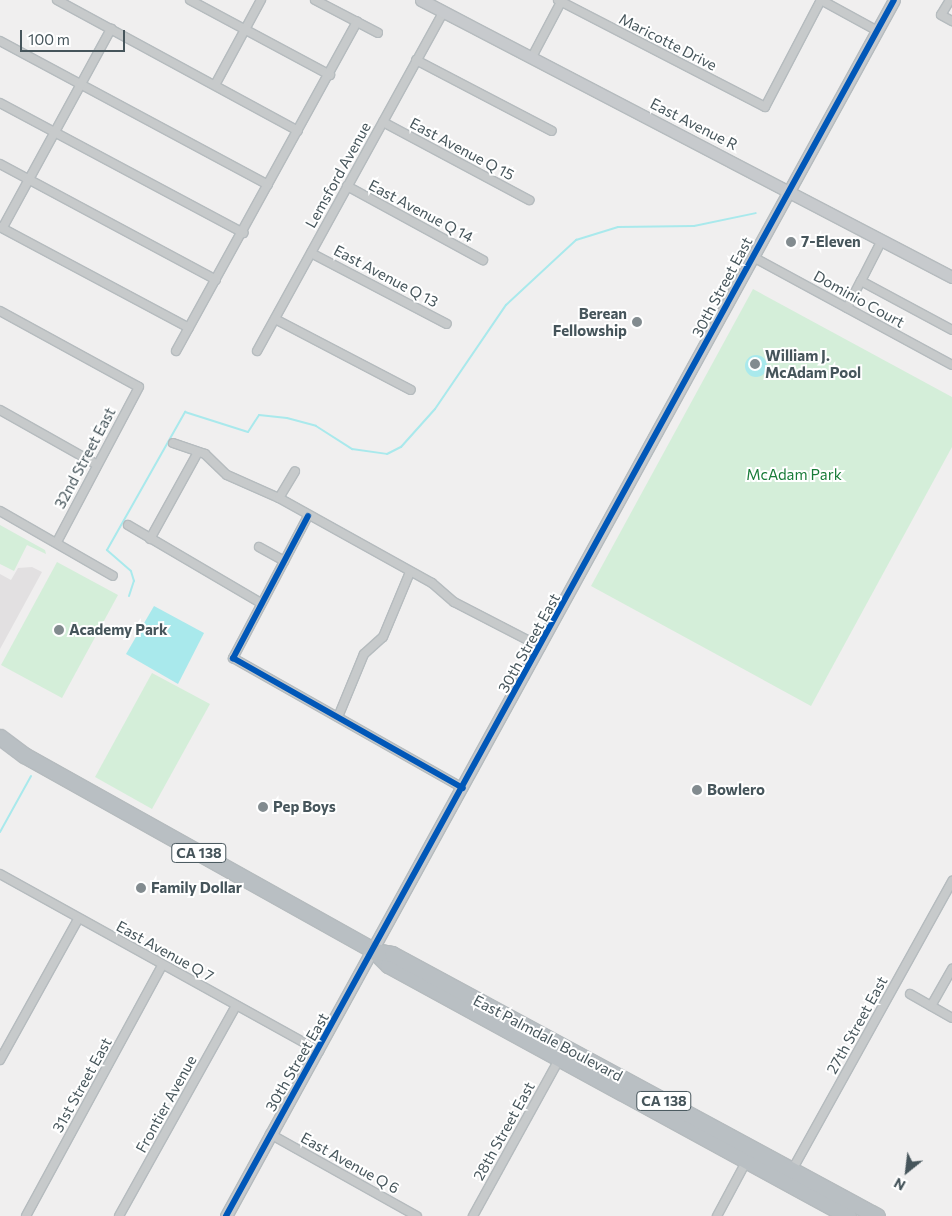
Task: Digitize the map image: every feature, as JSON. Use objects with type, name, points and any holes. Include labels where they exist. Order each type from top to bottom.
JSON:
[{"type":"highway","name":"East Palmdale Boulevard","points":[[0,737],[24,755],[374,951],[388,965],[747,1160],[789,1176],[877,1216]]},
{"type":"highway","name":"East Palmdale Boulevard","points":[[0,746],[24,755]]},
{"type":"highway","name":"East Palmdale Boulevard","points":[[374,951],[392,954],[789,1176],[848,1216]]},
{"type":"street","points":[[57,0],[298,131]]},
{"type":"street","points":[[190,0],[330,75]]},
{"type":"street","points":[[215,86],[261,0]]},
{"type":"street","points":[[315,0],[378,33]]},
{"type":"street","name":"East Avenue R","points":[[421,0],[952,277]]},
{"type":"street","points":[[821,0],[876,30]]},
{"type":"street","name":"Maricotte Drive","points":[[559,1],[765,107],[821,0]]},
{"type":"street","name":"30th Street East","points":[[226,1216],[541,647],[788,190],[894,0]]},
{"type":"street","points":[[950,0],[941,15],[952,21]]},
{"type":"street","points":[[532,57],[559,1]]},
{"type":"street","name":"Lemsford Avenue","points":[[257,352],[444,12]]},
{"type":"street","points":[[176,351],[330,75],[357,22]]},
{"type":"street","points":[[111,29],[1,227],[189,328]]},
{"type":"street","points":[[0,41],[268,185]]},
{"type":"street","points":[[416,60],[552,131]]},
{"type":"street","points":[[0,103],[243,233]]},
{"type":"street","name":"East Avenue Q 15","points":[[383,122],[529,200]]},
{"type":"street","points":[[0,164],[216,280]]},
{"type":"street","name":"East Avenue Q 14","points":[[347,186],[483,260]]},
{"type":"street","points":[[847,308],[882,240]]},
{"type":"street","name":"East Avenue Q 13","points":[[311,253],[447,324]]},
{"type":"street","name":"Dominio Court","points":[[753,257],[952,365]]},
{"type":"street","points":[[861,281],[952,330]]},
{"type":"street","name":"32nd Street East","points":[[0,311],[139,387],[96,464],[58,542]]},
{"type":"street","points":[[275,319],[411,390]]},
{"type":"street","points":[[0,410],[96,464]]},
{"type":"street","points":[[173,443],[198,452],[227,475],[278,498],[410,572],[454,602],[541,647]]},
{"type":"street","points":[[150,539],[198,452]]},
{"type":"street","points":[[278,498],[294,471]]},
{"type":"street","points":[[0,511],[58,542],[113,576]]},
{"type":"street","points":[[308,516],[233,658],[463,788]]},
{"type":"street","points":[[128,525],[261,604]]},
{"type":"street","points":[[259,547],[284,561]]},
{"type":"street","points":[[338,717],[364,654],[383,637],[410,572]]},
{"type":"street","name":"East Avenue Q 7","points":[[0,874],[162,966],[318,1050]]},
{"type":"street","name":"27th Street East","points":[[789,1176],[949,894],[951,883]]},
{"type":"street","points":[[0,1060],[78,919]]},
{"type":"street","name":"31st Street East","points":[[26,1216],[162,966]]},
{"type":"street","points":[[931,1006],[952,969]]},
{"type":"street","points":[[910,994],[952,1018]]},
{"type":"street","name":"Frontier Avenue","points":[[119,1216],[236,1006]]},
{"type":"street","name":"28th Street East","points":[[473,1216],[560,1058]]},
{"type":"street","name":"East Avenue Q 6","points":[[270,1134],[417,1216]]},
{"type":"street","points":[[717,1216],[747,1160]]},
{"type":"shaded area","points":[[32,567],[42,572],[0,649],[0,574],[11,580],[18,568]]},
{"type":"green space","name":"McAdam Park","points":[[753,289],[952,397],[952,447],[811,706],[591,586]]},
{"type":"green space","points":[[0,525],[45,550],[46,554],[27,545],[14,571],[0,564]]},
{"type":"green space","name":"Academy Park","points":[[57,562],[118,595],[62,698],[1,665]]},
{"type":"green space","points":[[152,673],[210,704],[152,809],[95,777]]},
{"type":"water","name":"William J. McAdam Pool","points":[[756,355],[764,358],[767,366],[764,374],[756,377],[748,374],[745,366],[748,358]]},
{"type":"water","points":[[154,606],[204,633],[178,684],[126,654]]},
{"type":"waterway","points":[[129,596],[134,581],[131,571],[107,550],[185,412],[248,432],[259,415],[287,418],[316,426],[352,449],[387,454],[401,447],[435,409],[506,305],[576,240],[618,227],[694,226],[756,213]]},
{"type":"waterway","points":[[0,832],[31,776]]},
{"type":"cycle path","points":[[226,1216],[894,0]]},
{"type":"cycle path","points":[[308,516],[233,658],[463,788]]},
{"type":"place","name":"7-Eleven","points":[[791,242]]},
{"type":"place","name":"Berean Fellowship","points":[[637,322]]},
{"type":"place","name":"William J. McAdam Pool","points":[[755,364]]},
{"type":"place","name":"Academy Park","points":[[59,630]]},
{"type":"place","name":"Bowlero","points":[[697,790]]},
{"type":"place","name":"Pep Boys","points":[[263,807]]},
{"type":"place","name":"Family Dollar","points":[[141,888]]}]
